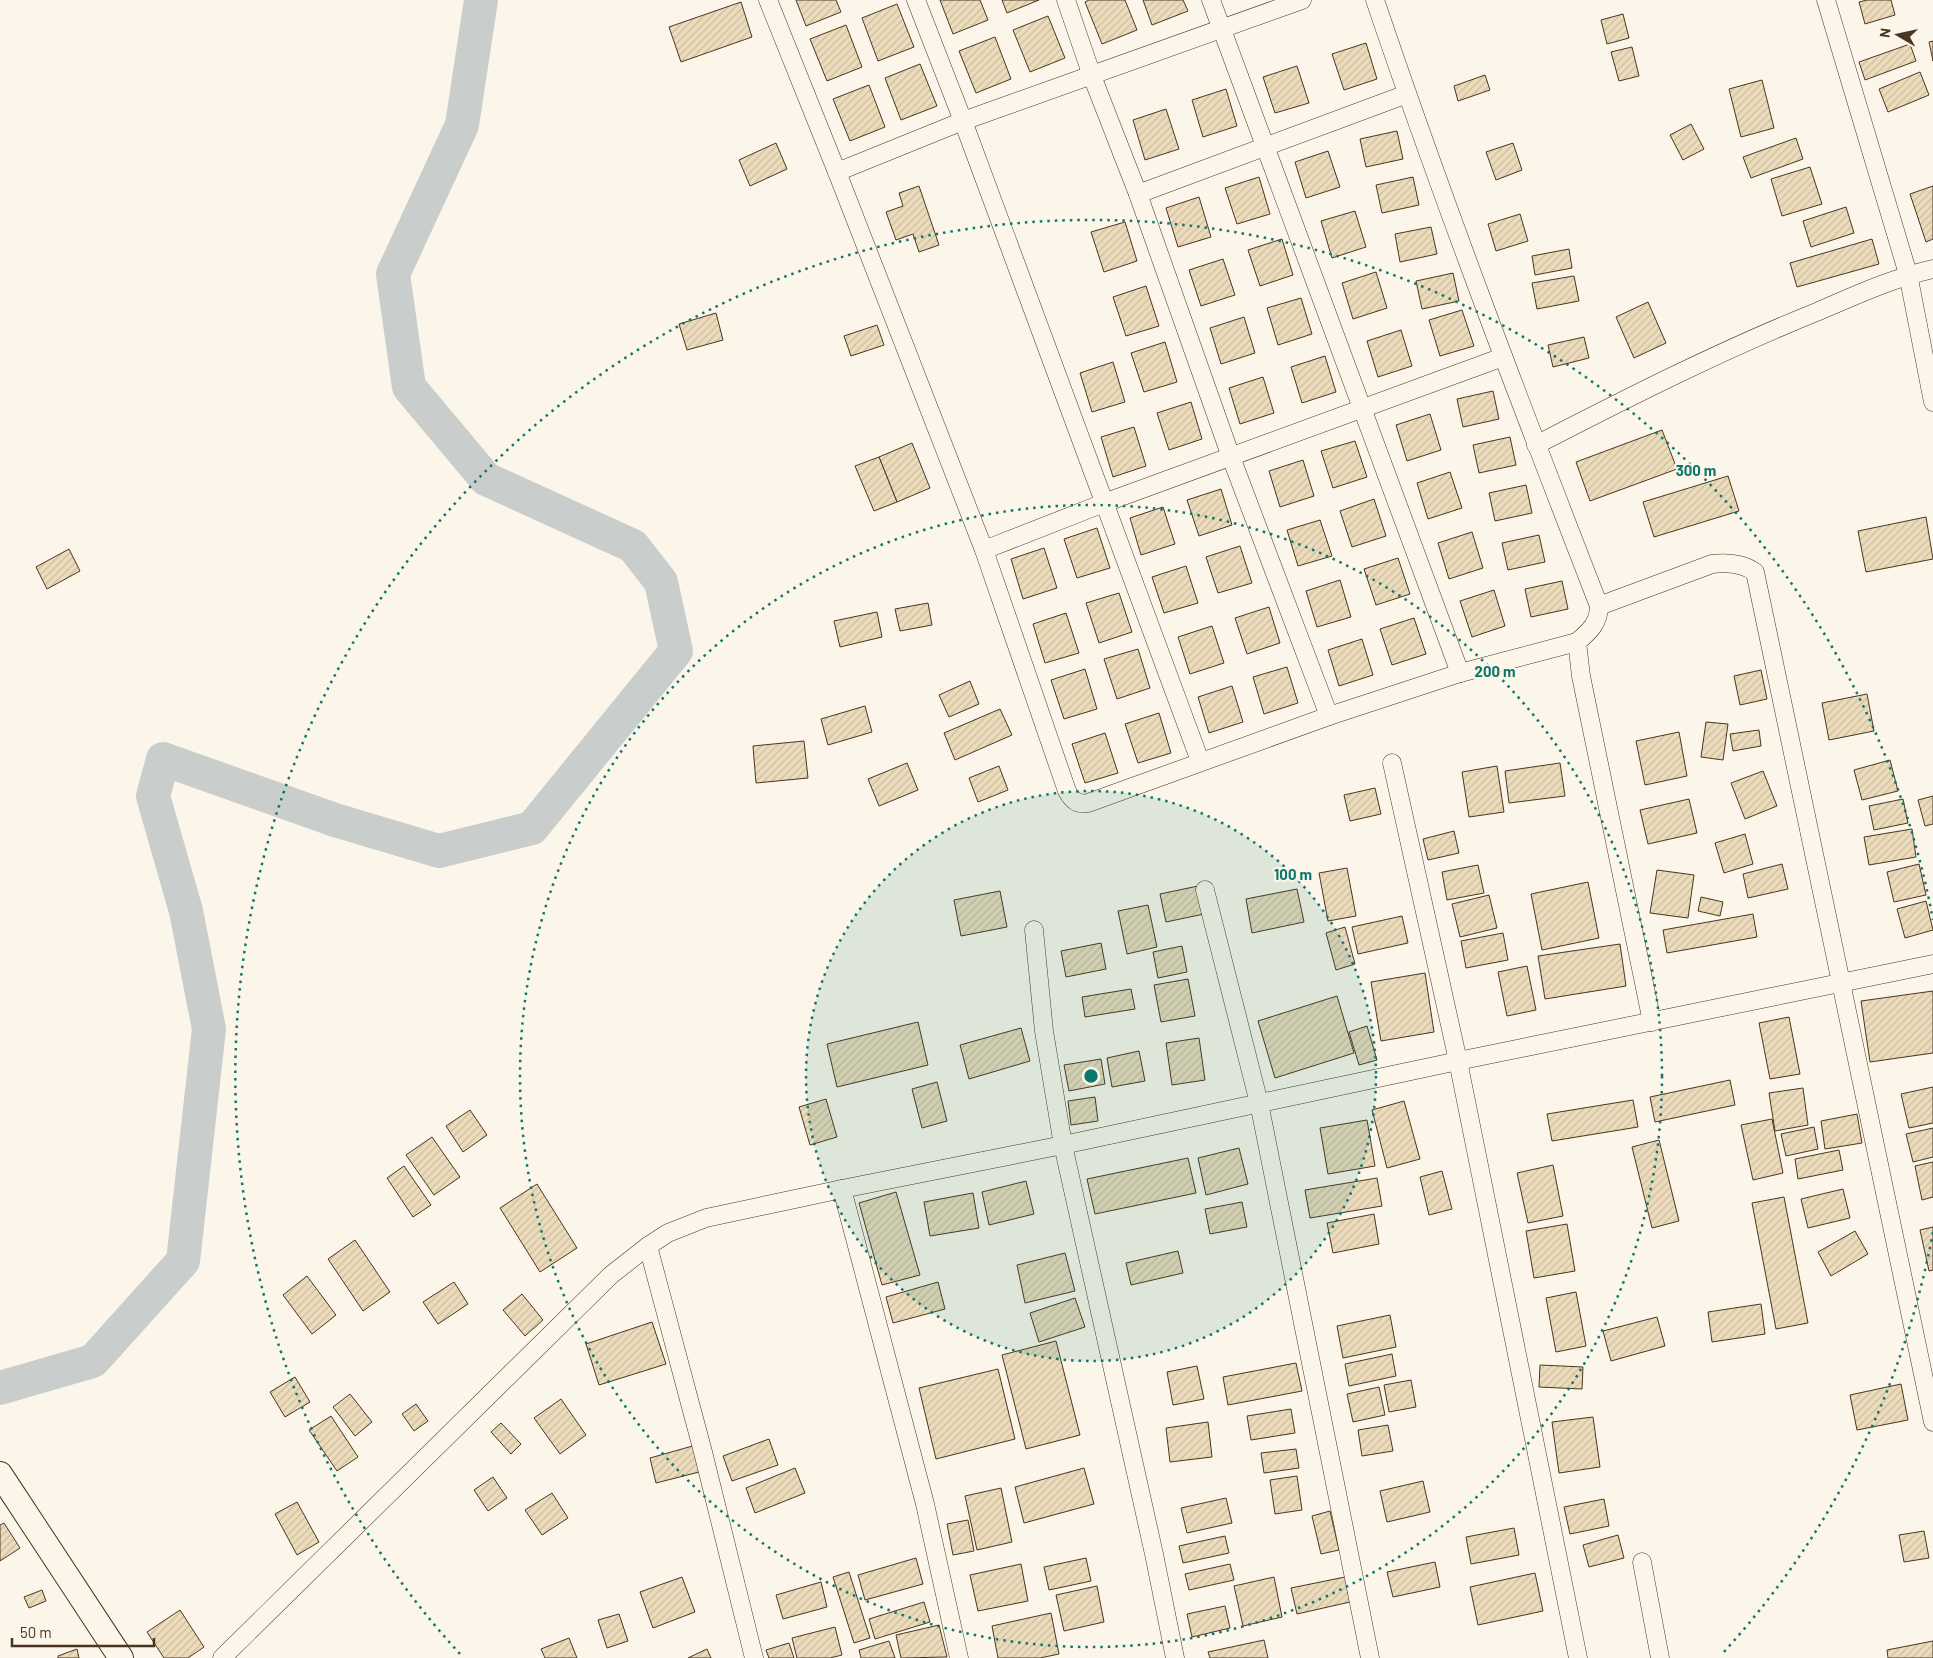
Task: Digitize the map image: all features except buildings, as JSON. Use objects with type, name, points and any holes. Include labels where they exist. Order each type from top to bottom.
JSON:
[{"type":"street","points":[[768,0],[984,550],[1070,798],[1081,804],[1329,716],[1460,673],[1577,642],[1588,632],[1599,614],[1599,606],[1503,357],[1407,94],[1375,0]]},
{"type":"street","points":[[916,0],[963,121],[1200,761]]},
{"type":"street","points":[[1066,0],[1092,76],[1138,194],[1231,457],[1329,716]]},
{"type":"street","points":[[1211,0],[1361,410],[1460,673]]},
{"type":"street","points":[[837,172],[963,121],[1302,0]]},
{"type":"street","points":[[1826,0],[1908,274],[1933,402]]},
{"type":"street","points":[[1138,194],[1407,94]]},
{"type":"street","points":[[1536,445],[1659,382],[1766,333],[1908,274],[1933,269]]},
{"type":"street","points":[[984,550],[1104,503],[1503,357]]},
{"type":"street","points":[[1599,606],[1712,564],[1731,563],[1745,566],[1755,572],[1933,1422]]},
{"type":"street","points":[[1577,642],[1581,676],[1652,1022]]},
{"type":"street","points":[[1392,763],[1458,1061],[1578,1658]]},
{"type":"street","points":[[1205,890],[1259,1103],[1370,1658]]},
{"type":"street","points":[[1034,930],[1044,1031],[1063,1145],[1154,1554],[1175,1658]]},
{"type":"street","points":[[222,1658],[611,1275],[668,1232],[706,1218],[842,1189],[1063,1145],[1458,1061],[1933,964]]},
{"type":"street","points":[[842,1189],[925,1504],[959,1658]]},
{"type":"street","points":[[648,1246],[703,1452],[754,1658]]},
{"type":"street","points":[[0,1474],[121,1658]]},
{"type":"street","points":[[1642,1562],[1660,1658]]},
{"type":"waterway","points":[[0,1388],[93,1361],[183,1261],[209,1029],[186,911],[153,796],[163,759],[335,820],[439,851],[532,828],[676,651],[661,582],[633,546],[486,479],[409,387],[393,274],[462,125],[481,0]]}]
